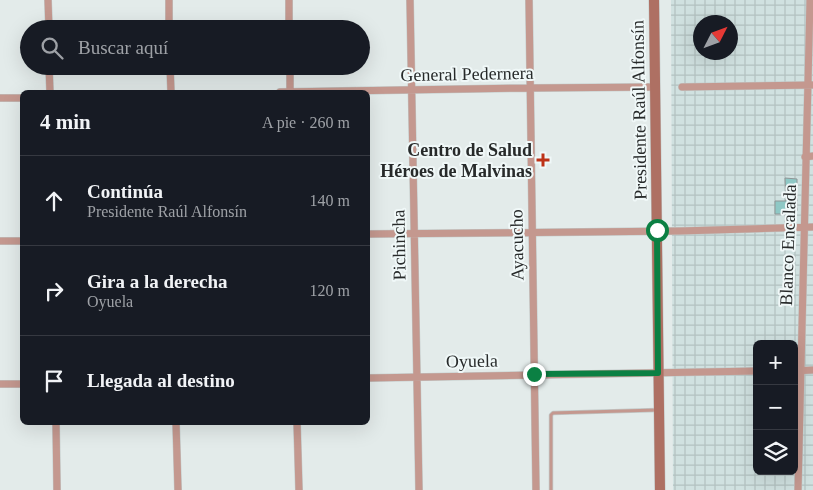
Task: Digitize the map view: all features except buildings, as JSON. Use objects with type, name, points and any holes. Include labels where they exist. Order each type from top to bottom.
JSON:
[{"type":"main road","name":"Presidente Raúl Alfonsín","points":[[654,0],[660,490]]},
{"type":"street","points":[[48,0],[48,20]]},
{"type":"street","points":[[169,0],[169,20]]},
{"type":"street","points":[[289,0],[289,20]]},
{"type":"street","name":"Pichincha","points":[[410,0],[419,490]]},
{"type":"street","name":"Ayacucho","points":[[529,0],[536,490]]},
{"type":"street","name":"Blanco Encalada","points":[[798,350],[809,156],[810,0]]},
{"type":"street","points":[[49,75],[50,90]]},
{"type":"street","points":[[170,75],[171,90]]},
{"type":"street","points":[[290,75],[290,90]]},
{"type":"street","points":[[682,87],[810,85]]},
{"type":"street","name":"General Pedernera","points":[[370,91],[655,88]]},
{"type":"street","points":[[0,98],[20,98]]},
{"type":"street","points":[[370,234],[813,227]]},
{"type":"street","points":[[0,241],[20,241]]},
{"type":"street","points":[[798,371],[813,370]]},
{"type":"street","name":"Oyuela","points":[[370,378],[753,371]]},
{"type":"street","points":[[0,384],[20,384]]},
{"type":"street","name":"Blanco Encalada","points":[[797,385],[798,490]]},
{"type":"street","points":[[56,425],[57,490]]},
{"type":"street","points":[[176,425],[178,490]]},
{"type":"street","points":[[297,425],[299,490]]},
{"type":"lane","points":[[551,490],[552,413],[659,410]]},
{"type":"shaded area","points":[[671,0],[813,0],[813,490],[673,490]]},
{"type":"place","name":"Centro de Salud Héroes de Malvinas","points":[[543,160]]},
{"type":"route","points":[[534,374],[658,373],[657,230]]}]
